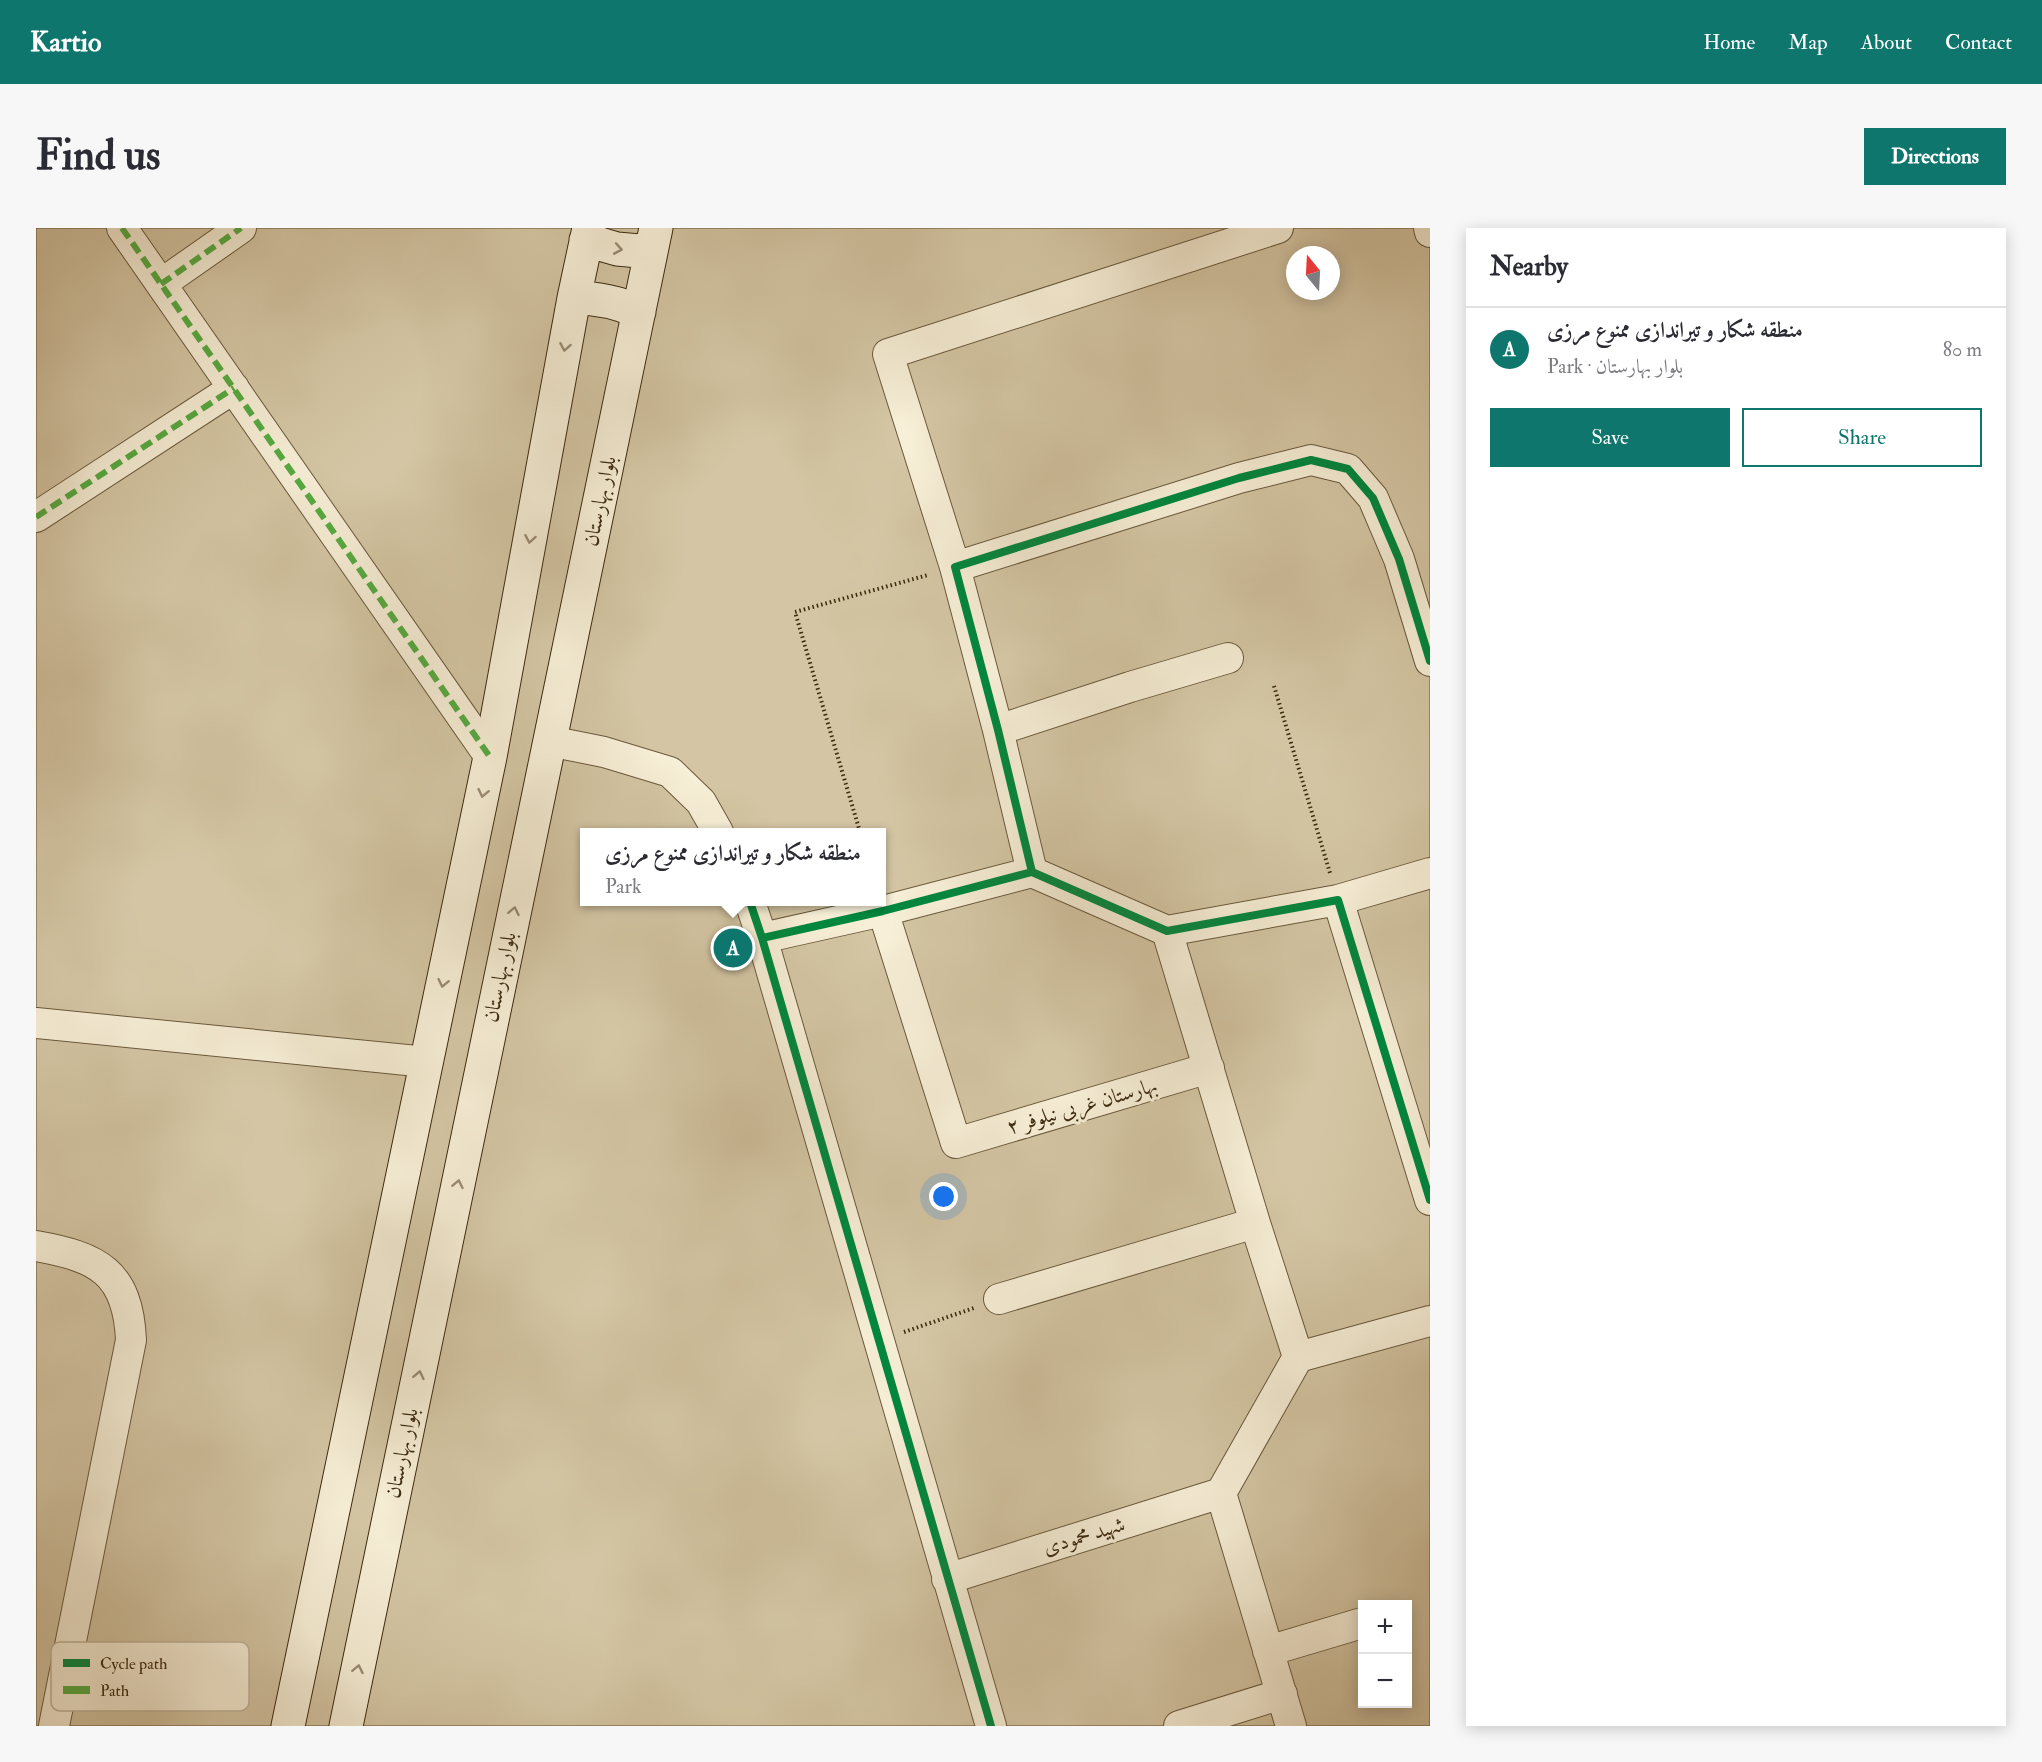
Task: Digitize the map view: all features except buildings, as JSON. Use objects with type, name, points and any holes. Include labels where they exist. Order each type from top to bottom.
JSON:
[{"type":"main road","points":[[288,1726],[490,757],[574,298],[588,234],[617,249],[654,240]]},
{"type":"main road","name":"بلوار بهارستان","points":[[346,1726],[654,240]]},
{"type":"main road","points":[[574,298],[610,301],[639,312]]},
{"type":"street","points":[[122,228],[490,757]]},
{"type":"street","points":[[161,284],[241,228]]},
{"type":"street","points":[[1032,872],[955,567],[888,354],[1278,228]]},
{"type":"street","points":[[36,518],[234,388]]},
{"type":"street","points":[[955,567],[1239,478],[1311,460],[1348,469],[1372,498],[1399,559],[1430,661]]},
{"type":"street","points":[[998,730],[1228,658]]},
{"type":"street","points":[[549,741],[604,752],[670,772],[701,802],[716,828]]},
{"type":"street","points":[[762,938],[883,911],[1032,872],[1167,931],[1338,900],[1430,873]]},
{"type":"street","points":[[1338,900],[1430,1200]]},
{"type":"street","points":[[751,906],[991,1726]]},
{"type":"street","name":"بهارستان غربی نیلوفر ۲","points":[[883,911],[956,1143],[1209,1068]]},
{"type":"street","points":[[1167,931],[1255,1223],[1299,1357]]},
{"type":"street","points":[[36,1023],[427,1062]]},
{"type":"street","points":[[999,1299],[1255,1223]]},
{"type":"street","points":[[36,1245],[87,1258],[107,1273],[122,1292],[130,1315],[131,1340],[71,1642]]},
{"type":"street","points":[[1291,1726],[1221,1493],[1299,1357],[1430,1321]]},
{"type":"street","name":"شهید محمودی","points":[[947,1579],[1221,1493]]},
{"type":"street","points":[[1268,1651],[1358,1624]]},
{"type":"street","points":[[1179,1726],[1282,1694]]},
{"type":"street","points":[[54,1726],[57,1711]]},
{"type":"path","points":[[859,828],[795,612],[955,567]]},
{"type":"path","points":[[1274,686],[1338,900]]},
{"type":"path","points":[[878,1341],[999,1299]]},
{"type":"shaded area","points":[[36,228],[1430,228],[1430,1726],[36,1726]]},
{"type":"marked path","points":[[122,228],[490,757]]},
{"type":"marked path","points":[[161,284],[241,228]]},
{"type":"marked path","points":[[36,517],[234,388]]},
{"type":"cycle path","points":[[1032,872],[955,567],[1239,478],[1311,460],[1348,469],[1373,498],[1399,559],[1430,661]]},
{"type":"cycle path","points":[[751,906],[762,938],[883,911],[1032,872],[1167,931],[1338,900],[1430,1200]]},
{"type":"cycle path","points":[[762,938],[991,1726]]},
{"type":"place","name":"منطقه شکار و تیراندازی ممنوع مرزی","points":[[733,948]]}]
